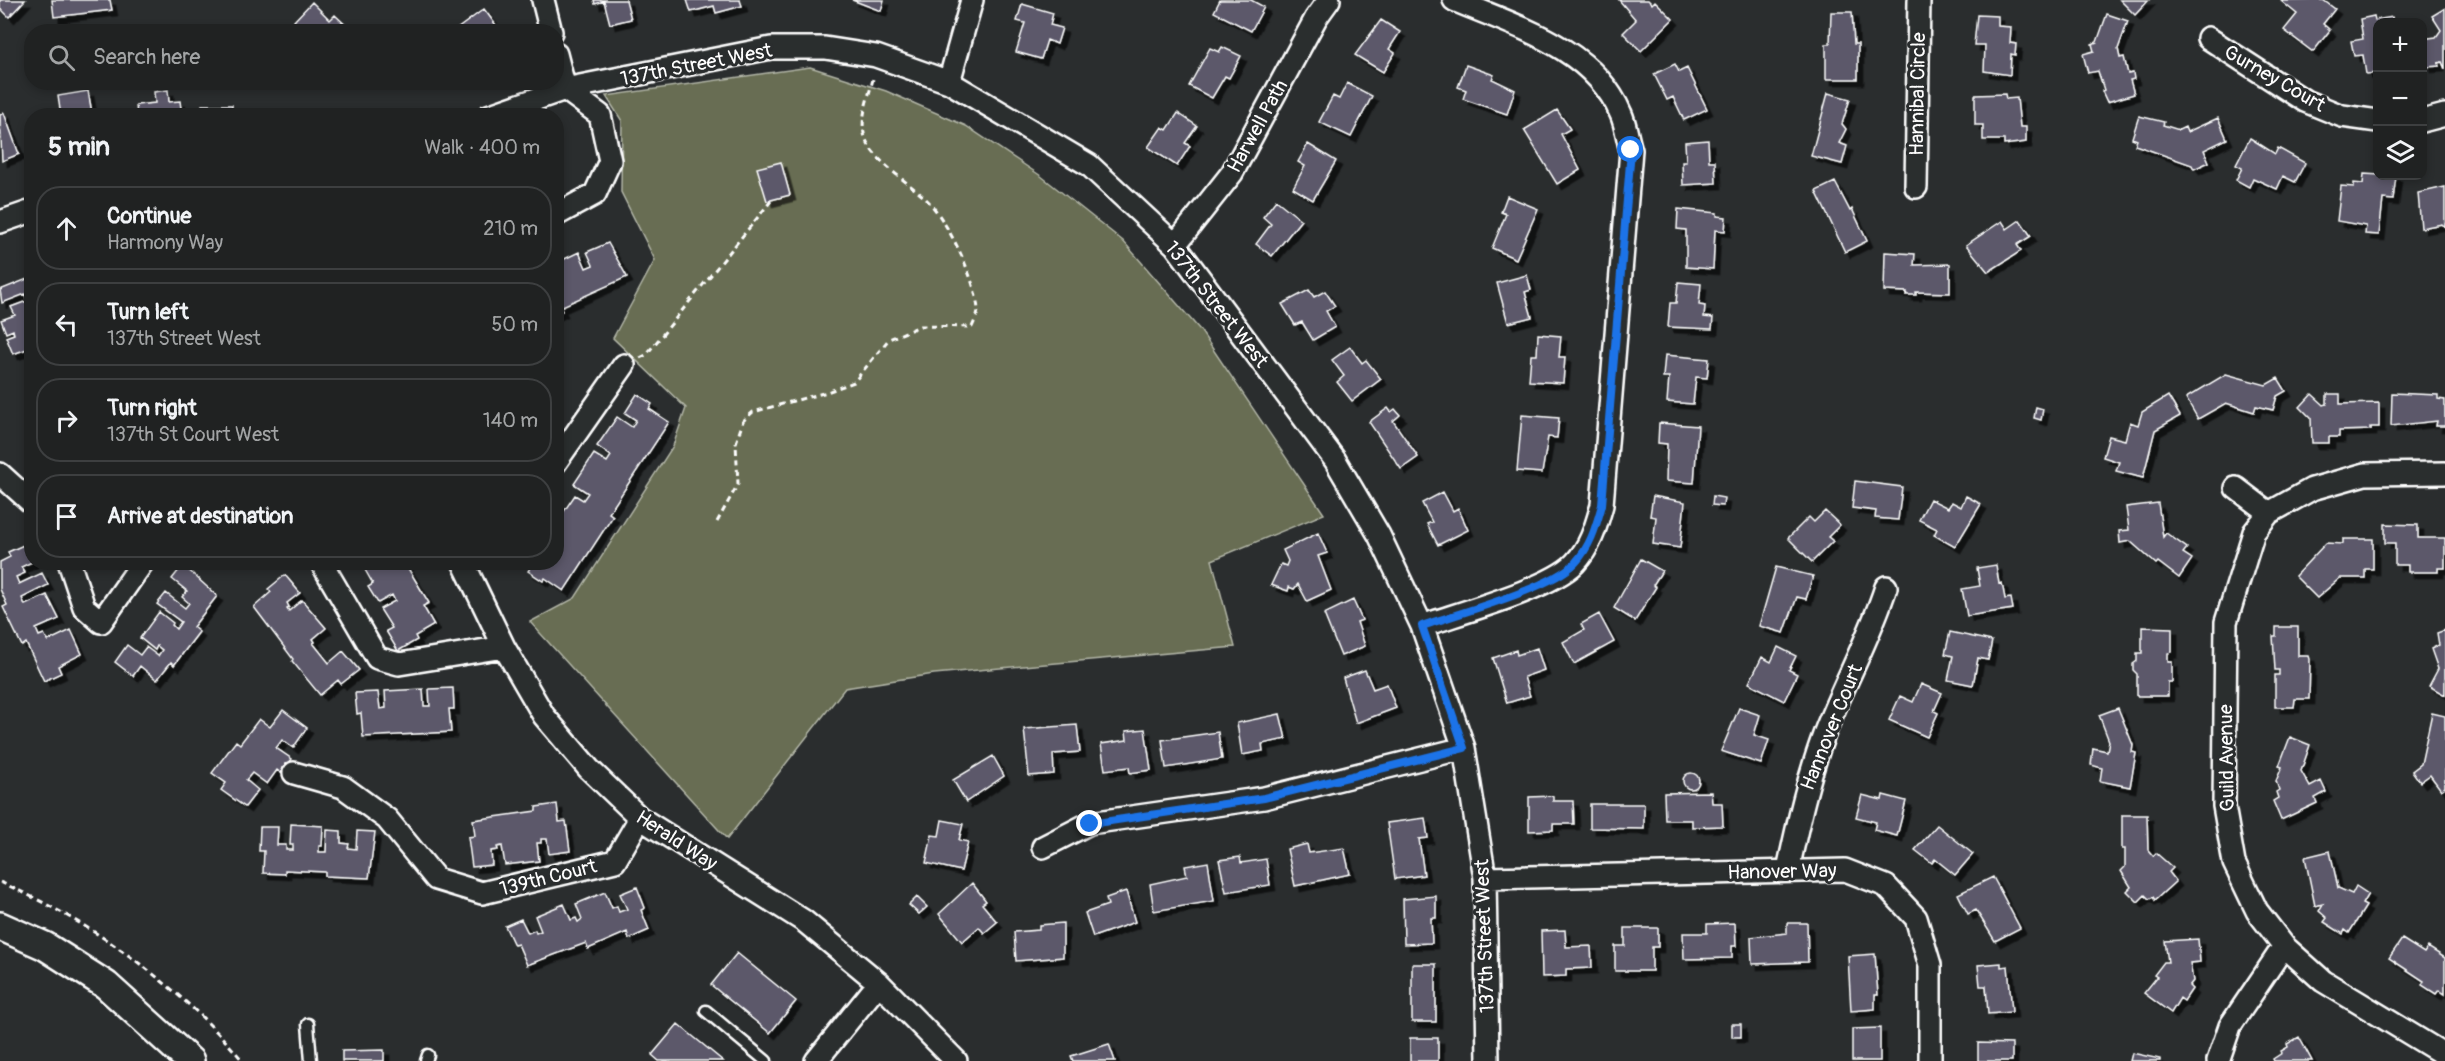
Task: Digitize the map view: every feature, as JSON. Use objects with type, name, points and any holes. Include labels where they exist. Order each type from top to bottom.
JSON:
[{"type":"street","points":[[543,0],[549,24]]},
{"type":"street","points":[[949,82],[972,0]]},
{"type":"street","name":"Harwell Path","points":[[1175,245],[1232,173],[1316,18],[1329,0]]},
{"type":"street","points":[[1422,626],[1550,581],[1575,564],[1592,540],[1602,505],[1631,150],[1621,114],[1601,80],[1557,43],[1454,0]]},
{"type":"street","name":"Hannibal Circle","points":[[1916,187],[1919,0]]},
{"type":"street","name":"Gurney Court","points":[[2208,38],[2305,101],[2342,116],[2373,120]]},
{"type":"street","name":"137th Street West","points":[[565,89],[771,48],[825,48],[876,56],[949,82],[1089,165],[1175,245],[1335,460],[1379,535],[1422,626],[1464,748],[1485,878],[1488,1061]]},
{"type":"street","points":[[564,85],[565,89],[600,115],[610,161],[595,194],[564,211]]},
{"type":"street","name":"137th Street West","points":[[511,108],[562,90]]},
{"type":"street","points":[[2427,120],[2445,115]]},
{"type":"street","points":[[0,222],[24,214]]},
{"type":"street","points":[[564,451],[624,365]]},
{"type":"street","name":"Guild Avenue","points":[[2445,473],[2365,474],[2312,489],[2269,513],[2254,532],[2226,622],[2224,806],[2234,863],[2257,911],[2284,946],[2323,981],[2445,1055]]},
{"type":"street","points":[[0,474],[24,496]]},
{"type":"street","points":[[2236,488],[2269,513]]},
{"type":"street","points":[[72,570],[84,607],[100,622],[138,570]]},
{"type":"street","points":[[326,570],[377,657],[399,664],[504,647]]},
{"type":"street","name":"Herald Way","points":[[467,570],[504,647],[544,716],[589,769],[640,818],[804,921],[879,983],[956,1061]]},
{"type":"street","name":"Hannover Court","points":[[1788,870],[1805,790],[1819,750],[1874,624],[1886,587]]},
{"type":"street","points":[[1043,847],[1090,824],[1264,798],[1464,748]]},
{"type":"street","name":"139th Court","points":[[294,773],[343,787],[387,819],[436,879],[482,893],[615,861],[640,818]]},
{"type":"street","name":"Hanover Way","points":[[1485,878],[1845,870],[1886,886],[1916,918],[1930,965],[1930,1061]]},
{"type":"street","points":[[0,926],[45,946],[106,986],[190,1061]]},
{"type":"street","points":[[2218,1061],[2230,1026],[2284,946]]},
{"type":"street","points":[[816,1061],[879,983]]},
{"type":"lane","points":[[706,1011],[766,1061]]},
{"type":"lane","points":[[308,1024],[311,1061]]},
{"type":"path","points":[[717,522],[738,484],[736,443],[743,421],[753,412],[827,392],[854,382],[889,339],[920,326],[972,327],[978,312],[971,283],[951,235],[929,203],[883,163],[865,138],[864,118],[873,79]]},
{"type":"path","points":[[624,365],[646,355],[771,201]]},
{"type":"path","points":[[0,882],[74,920],[136,960],[183,998],[243,1061]]},
{"type":"green space","points":[[810,67],[886,91],[966,126],[1041,176],[1123,241],[1200,330],[1324,514],[1212,560],[1235,647],[934,674],[845,688],[727,839],[530,622],[575,598],[673,446],[686,408],[613,338],[655,260],[621,192],[622,121],[606,96]]},
{"type":"building","points":[[0,0],[25,0],[9,17],[0,8]]},
{"type":"building","points":[[52,0],[110,0],[112,10],[54,17]]},
{"type":"building","points":[[594,0],[626,0],[631,19],[610,24],[604,1],[595,4]]},
{"type":"building","points":[[687,0],[740,0],[742,6],[716,13],[714,6],[691,12]]},
{"type":"building","points":[[852,0],[884,0],[881,11]]},
{"type":"building","points":[[1220,0],[1251,0],[1264,7],[1251,31],[1214,12]]},
{"type":"building","points":[[1619,0],[1648,0],[1652,4],[1655,1],[1673,19],[1641,51],[1623,33],[1636,20]]},
{"type":"building","points":[[2120,0],[2149,0],[2135,15]]},
{"type":"building","points":[[2323,0],[2335,9],[2323,24],[2330,30],[2313,52],[2284,30],[2297,14],[2281,1]]},
{"type":"building","points":[[312,2],[330,20],[335,15],[345,24],[297,24],[294,21]]},
{"type":"building","points":[[1022,4],[1053,13],[1050,25],[1062,28],[1057,44],[1047,40],[1041,59],[1016,52],[1025,23],[1017,21]]},
{"type":"building","points":[[2445,8],[2445,69],[2442,62],[2438,63],[2439,66],[2427,67],[2427,38],[2436,37],[2441,30],[2432,16]]},
{"type":"building","points":[[484,9],[495,24],[464,24]]},
{"type":"building","points":[[1831,12],[1852,12],[1854,44],[1858,44],[1858,79],[1826,79],[1826,44],[1830,44]]},
{"type":"building","points":[[2107,14],[2128,21],[2118,49],[2120,58],[2124,57],[2128,74],[2133,73],[2134,79],[2130,80],[2134,94],[2107,102],[2098,71],[2088,73],[2083,54],[2094,51],[2092,44],[2097,42]]},
{"type":"building","points":[[1977,15],[1998,16],[1998,26],[2011,27],[2010,43],[2016,44],[2015,55],[2011,54],[2010,75],[1984,71],[1985,45],[1974,45]]},
{"type":"building","points":[[2374,16],[2374,18],[2373,73],[2366,74],[2363,55],[2354,56],[2351,41],[2363,39],[2360,19]]},
{"type":"building","points":[[1381,20],[1400,32],[1389,49],[1395,53],[1383,72],[1355,55]]},
{"type":"building","points":[[1222,47],[1241,56],[1229,78],[1225,76],[1212,98],[1189,86],[1210,48],[1219,52]]},
{"type":"building","points":[[1675,64],[1679,72],[1687,68],[1707,109],[1684,120],[1673,97],[1667,100],[1654,74]]},
{"type":"building","points":[[1466,65],[1494,75],[1492,79],[1515,90],[1507,114],[1463,99],[1466,90],[1458,87]]},
{"type":"building","points":[[1347,83],[1372,96],[1351,137],[1319,122],[1333,96],[1339,99]]},
{"type":"building","points":[[168,90],[169,102],[180,101],[181,108],[136,108],[136,105],[155,103],[154,92]]},
{"type":"building","points":[[88,91],[91,108],[60,108],[58,96]]},
{"type":"building","points":[[1828,93],[1850,99],[1842,124],[1846,129],[1839,143],[1847,146],[1842,164],[1811,156]]},
{"type":"building","points":[[2005,94],[2006,99],[2017,98],[2020,127],[2026,127],[2026,142],[2004,145],[2004,140],[1983,140],[1983,125],[1975,125],[1975,95]]},
{"type":"building","points":[[202,105],[232,105],[232,108],[202,108]]},
{"type":"building","points":[[1557,110],[1570,129],[1561,134],[1580,170],[1557,184],[1524,130]]},
{"type":"building","points":[[4,113],[19,154],[2,161],[0,115]]},
{"type":"building","points":[[1178,113],[1197,126],[1185,143],[1190,146],[1177,166],[1148,147],[1162,127],[1167,130]]},
{"type":"building","points":[[2139,116],[2164,122],[2163,125],[2179,130],[2185,127],[2187,132],[2218,118],[2227,139],[2204,150],[2209,162],[2194,169],[2192,165],[2135,145],[2137,140],[2132,138]]},
{"type":"building","points":[[2250,138],[2275,154],[2278,148],[2305,163],[2295,182],[2283,176],[2277,189],[2253,178],[2249,187],[2236,180],[2242,168],[2236,165]]},
{"type":"building","points":[[1708,140],[1709,161],[1715,161],[1716,183],[1683,185],[1682,162],[1686,162],[1685,142]]},
{"type":"building","points":[[1308,144],[1336,161],[1313,200],[1293,188],[1305,166],[1298,162]]},
{"type":"building","points":[[781,162],[790,195],[767,201],[757,168]]},
{"type":"building","points":[[2364,174],[2373,175],[2373,180],[2396,180],[2393,200],[2383,199],[2379,235],[2365,234],[2366,226],[2337,221],[2341,186],[2354,187],[2354,183],[2363,184]]},
{"type":"building","points":[[1835,182],[1850,211],[1852,209],[1867,241],[1845,252],[1816,191]]},
{"type":"building","points":[[2445,187],[2445,227],[2442,224],[2421,228],[2418,193]]},
{"type":"building","points":[[1507,196],[1538,209],[1516,259],[1492,248],[1506,214],[1501,212]]},
{"type":"building","points":[[1276,200],[1301,220],[1272,256],[1256,244],[1271,224],[1263,217]]},
{"type":"building","points":[[1678,209],[1717,213],[1717,216],[1726,217],[1725,231],[1715,230],[1713,269],[1686,267],[1686,230],[1677,229]]},
{"type":"building","points":[[2020,220],[2031,236],[2017,245],[2021,251],[1988,272],[1966,245],[2002,221],[2007,229]]},
{"type":"building","points":[[608,243],[627,277],[564,305],[564,259],[579,252],[586,268],[593,265],[587,252]]},
{"type":"building","points":[[1885,252],[1915,254],[1914,265],[1950,264],[1950,293],[1916,292],[1916,295],[1906,295],[1907,292],[1884,291]]},
{"type":"building","points":[[1527,275],[1531,290],[1525,292],[1532,317],[1508,323],[1497,283]]},
{"type":"building","points":[[24,280],[24,294],[2,303],[0,290]]},
{"type":"building","points":[[1678,282],[1701,284],[1699,305],[1705,306],[1704,317],[1713,318],[1712,329],[1668,327],[1670,303],[1676,303]]},
{"type":"building","points":[[1309,290],[1314,297],[1325,291],[1335,306],[1326,311],[1335,327],[1313,340],[1302,322],[1295,325],[1282,304]]},
{"type":"building","points":[[24,302],[24,350],[13,354],[6,337],[14,334],[13,330],[6,333],[1,320],[15,315],[11,307]]},
{"type":"building","points":[[1538,334],[1561,336],[1559,357],[1565,357],[1563,383],[1529,381],[1531,355],[1537,355]]},
{"type":"building","points":[[1350,347],[1362,363],[1366,360],[1381,379],[1352,401],[1337,382],[1344,376],[1332,360]]},
{"type":"building","points":[[1665,355],[1709,359],[1707,378],[1696,377],[1693,404],[1667,402],[1669,377],[1663,377]]},
{"type":"building","points":[[2226,374],[2266,385],[2278,378],[2286,391],[2277,396],[2273,410],[2256,406],[2254,412],[2226,403],[2198,419],[2186,398]]},
{"type":"building","points":[[2392,393],[2438,395],[2438,399],[2445,400],[2445,426],[2436,426],[2437,421],[2391,426]]},
{"type":"building","points":[[637,394],[652,404],[649,409],[669,422],[609,513],[613,516],[564,591],[545,578],[543,581],[528,571],[564,570],[564,511],[575,495],[583,500],[588,493],[574,484],[594,454],[607,462],[611,456],[597,446],[617,417],[632,427],[636,420],[625,413]]},
{"type":"building","points":[[2312,394],[2324,405],[2327,404],[2327,394],[2340,394],[2340,404],[2379,403],[2379,427],[2371,427],[2371,430],[2339,431],[2339,437],[2329,437],[2329,443],[2312,443],[2311,418],[2300,407]]},
{"type":"building","points":[[2168,396],[2180,416],[2155,430],[2143,478],[2116,471],[2119,462],[2103,457],[2109,436],[2125,440],[2130,422],[2138,425],[2142,412]]},
{"type":"building","points":[[2036,407],[2043,409],[2041,420],[2034,418]]},
{"type":"building","points":[[1388,408],[1391,412],[1395,409],[1400,415],[1393,421],[1418,457],[1401,469],[1369,422]]},
{"type":"building","points":[[1522,415],[1559,418],[1557,438],[1548,437],[1542,473],[1517,471]]},
{"type":"building","points":[[1659,423],[1698,426],[1694,483],[1666,481],[1667,444],[1658,443]]},
{"type":"building","points":[[1855,481],[1902,487],[1898,520],[1875,518],[1876,511],[1852,508]]},
{"type":"building","points":[[1443,492],[1453,511],[1458,508],[1468,530],[1438,545],[1427,524],[1432,522],[1422,503]]},
{"type":"building","points":[[1653,496],[1685,502],[1680,548],[1653,544],[1656,517],[1650,516]]},
{"type":"building","points":[[1713,496],[1724,498],[1723,506],[1712,505]]},
{"type":"building","points":[[1966,496],[1981,504],[1955,547],[1934,535],[1937,529],[1919,520],[1930,499],[1948,508],[1952,502],[1961,507]]},
{"type":"building","points":[[2158,503],[2163,537],[2166,533],[2187,548],[2183,553],[2192,559],[2179,578],[2158,562],[2156,564],[2130,541],[2120,543],[2119,531],[2129,530],[2126,507]]},
{"type":"building","points":[[1825,511],[1840,525],[1828,537],[1833,541],[1812,562],[1788,538],[1809,517],[1814,522]]},
{"type":"building","points":[[2385,524],[2418,525],[2418,538],[2445,538],[2445,568],[2438,568],[2438,572],[2408,572],[2408,565],[2395,565],[2395,543],[2385,543]]},
{"type":"building","points":[[1318,533],[1327,553],[1318,556],[1331,590],[1307,601],[1298,584],[1294,589],[1289,587],[1288,591],[1271,585],[1281,564],[1286,566],[1288,561],[1283,550]]},
{"type":"building","points":[[2343,539],[2373,539],[2373,569],[2365,569],[2365,578],[2340,578],[2317,598],[2295,576],[2326,543],[2343,544]]},
{"type":"building","points":[[24,545],[24,566],[21,567],[25,573],[16,577],[19,584],[42,573],[48,585],[22,598],[25,605],[47,595],[59,619],[36,629],[39,636],[44,634],[48,641],[71,630],[82,654],[58,666],[61,673],[44,681],[26,643],[22,646],[3,607],[7,605],[0,589],[0,562],[10,557],[8,552]]},
{"type":"building","points":[[1641,559],[1662,571],[1653,585],[1656,587],[1635,621],[1614,608]]},
{"type":"building","points":[[1996,565],[1999,584],[2002,583],[2005,599],[2011,598],[2013,609],[1967,616],[1962,589],[1980,586],[1977,568]]},
{"type":"building","points":[[1776,567],[1813,576],[1806,599],[1797,597],[1784,633],[1759,626]]},
{"type":"building","points":[[179,570],[188,570],[217,596],[193,627],[199,632],[174,665],[171,662],[157,680],[140,666],[133,676],[115,662],[127,645],[140,655],[146,647],[158,656],[162,650],[157,646],[155,650],[140,638],[159,612],[173,623],[176,629],[181,622],[157,604],[166,593],[185,608],[189,603],[182,597],[187,591],[172,579]]},
{"type":"building","points":[[365,570],[409,570],[429,603],[423,606],[434,625],[415,636],[417,640],[398,651],[386,631],[392,628],[380,609],[395,601],[392,595],[378,603],[368,587],[373,584]]},
{"type":"building","points":[[285,575],[300,593],[287,603],[289,611],[302,600],[326,628],[313,639],[315,642],[313,643],[329,663],[343,651],[359,670],[341,684],[338,680],[320,695],[292,661],[293,659],[254,607],[271,592],[268,589]]},
{"type":"building","points":[[1353,600],[1362,620],[1357,622],[1365,646],[1341,656],[1324,614]]},
{"type":"building","points":[[1599,614],[1614,642],[1574,664],[1563,642],[1584,630],[1581,624]]},
{"type":"building","points":[[2142,627],[2172,628],[2172,652],[2168,653],[2168,662],[2172,662],[2172,682],[2168,682],[2168,696],[2137,696],[2137,674],[2133,670],[2133,664],[2137,661],[2137,653],[2142,653]]},
{"type":"building","points":[[2276,627],[2298,627],[2298,656],[2309,656],[2310,659],[2309,699],[2295,699],[2294,707],[2275,707],[2275,675],[2279,675],[2279,670],[2275,670],[2273,636],[2276,636]]},
{"type":"building","points":[[2445,630],[2445,695],[2429,686],[2438,669],[2431,649],[2439,645],[2437,633]]},
{"type":"building","points":[[1950,632],[1992,641],[1988,660],[1978,658],[1973,685],[1948,680],[1953,656],[1945,654]]},
{"type":"building","points":[[1778,647],[1796,656],[1789,670],[1797,674],[1784,701],[1749,683],[1762,657],[1771,662]]},
{"type":"building","points":[[1537,648],[1544,670],[1524,677],[1530,696],[1507,703],[1493,658],[1516,650],[1517,655]]},
{"type":"building","points":[[1365,670],[1373,689],[1387,684],[1396,708],[1356,723],[1343,678]]},
{"type":"building","points":[[1921,684],[1942,693],[1934,711],[1938,713],[1927,737],[1889,720],[1900,696],[1913,702]]},
{"type":"building","points":[[453,688],[454,709],[449,709],[451,732],[363,737],[361,713],[357,714],[355,693],[378,692],[380,709],[386,708],[385,691],[423,689],[424,706],[430,706],[429,689]]},
{"type":"building","points":[[1739,708],[1760,715],[1754,735],[1769,740],[1761,764],[1721,751]]},
{"type":"building","points":[[2118,708],[2133,745],[2132,752],[2136,753],[2130,787],[2100,781],[2102,768],[2091,765],[2093,748],[2107,751],[2109,741],[2099,715]]},
{"type":"building","points":[[283,710],[307,728],[293,748],[282,740],[276,748],[292,759],[281,773],[277,770],[267,784],[252,773],[246,780],[258,790],[245,807],[221,790],[226,783],[212,773],[236,741],[240,744],[259,719],[270,727]]},
{"type":"building","points":[[2432,713],[2445,716],[2445,787],[2441,790],[2430,775],[2420,782],[2412,771],[2421,764]]},
{"type":"building","points":[[1280,714],[1286,739],[1262,744],[1263,751],[1242,755],[1237,723]]},
{"type":"building","points":[[1077,725],[1080,752],[1053,754],[1054,774],[1029,776],[1024,729]]},
{"type":"building","points":[[1145,729],[1151,770],[1130,773],[1129,767],[1105,770],[1101,744],[1127,740],[1126,731]]},
{"type":"building","points":[[1218,732],[1222,759],[1166,768],[1162,740]]},
{"type":"building","points":[[2290,737],[2310,745],[2301,771],[2310,787],[2321,781],[2326,792],[2315,798],[2317,803],[2281,820],[2273,801],[2278,798],[2276,792],[2279,790],[2276,781]]},
{"type":"building","points":[[993,756],[1004,776],[966,802],[953,780]]},
{"type":"building","points":[[1691,773],[1699,781],[1691,789],[1683,781]]},
{"type":"building","points":[[1711,792],[1712,803],[1722,803],[1723,826],[1692,827],[1692,820],[1665,820],[1664,793]]},
{"type":"building","points":[[1862,795],[1882,800],[1883,795],[1906,801],[1897,836],[1874,830],[1876,822],[1856,817]]},
{"type":"building","points":[[1553,796],[1553,801],[1573,801],[1574,824],[1553,824],[1553,830],[1529,831],[1529,797]]},
{"type":"building","points":[[557,804],[559,822],[566,821],[570,851],[549,854],[547,839],[541,839],[541,843],[537,843],[539,861],[505,865],[502,846],[497,847],[498,850],[491,851],[492,865],[472,867],[468,837],[475,836],[473,820],[536,811],[536,807]]},
{"type":"building","points":[[1590,804],[1644,804],[1644,829],[1590,828]]},
{"type":"building","points":[[2122,815],[2147,815],[2148,850],[2153,856],[2156,853],[2173,868],[2169,872],[2176,881],[2155,900],[2145,895],[2138,902],[2127,891],[2131,887],[2121,871],[2125,867],[2125,849],[2122,849]]},
{"type":"building","points":[[1425,818],[1428,838],[1419,839],[1424,875],[1395,879],[1387,823]]},
{"type":"building","points":[[942,820],[963,824],[959,840],[968,842],[961,871],[926,863],[932,835],[939,836]]},
{"type":"building","points":[[291,824],[323,826],[322,846],[319,846],[319,852],[326,852],[327,830],[341,831],[341,843],[349,844],[348,848],[356,849],[357,831],[375,832],[369,878],[325,876],[325,872],[285,870],[285,874],[263,873],[264,851],[259,851],[260,827],[278,827],[277,845],[286,845],[286,850],[293,850],[293,845],[290,845]]},
{"type":"building","points":[[1937,825],[1973,854],[1955,875],[1935,859],[1932,863],[1915,850]]},
{"type":"building","points":[[1307,844],[1309,853],[1344,848],[1350,874],[1295,886],[1287,849]]},
{"type":"building","points":[[2330,851],[2338,888],[2352,894],[2356,886],[2368,894],[2362,904],[2366,906],[2349,933],[2345,930],[2343,934],[2324,922],[2327,918],[2319,911],[2323,904],[2315,906],[2305,857]]},
{"type":"building","points":[[1240,857],[1241,863],[1266,859],[1270,885],[1226,892],[1219,860]]},
{"type":"building","points":[[1208,862],[1214,901],[1154,911],[1150,884],[1187,876],[1185,866]]},
{"type":"building","points":[[1993,877],[2020,928],[1995,941],[1976,910],[1968,914],[1958,894]]},
{"type":"building","points":[[972,883],[986,901],[982,904],[997,922],[984,933],[979,927],[962,942],[939,914]]},
{"type":"building","points":[[637,887],[645,908],[641,910],[649,930],[629,939],[627,932],[588,949],[586,943],[527,965],[518,944],[514,945],[505,926],[521,919],[528,933],[535,930],[536,933],[541,931],[535,916],[564,904],[571,920],[576,918],[578,922],[582,919],[576,904],[605,892],[612,908],[617,906],[619,912],[627,909],[620,894]]},
{"type":"building","points":[[1126,891],[1135,922],[1093,937],[1085,913],[1108,905],[1106,898]]},
{"type":"building","points":[[1436,896],[1436,918],[1431,918],[1432,943],[1404,944],[1403,899]]},
{"type":"building","points":[[917,897],[927,907],[919,914],[909,905]]},
{"type":"building","points":[[1063,923],[1063,957],[1016,961],[1014,932],[1039,930],[1039,925]]},
{"type":"building","points":[[1735,923],[1736,946],[1732,946],[1732,958],[1684,959],[1683,933],[1707,933],[1707,924]]},
{"type":"building","points":[[1787,923],[1807,923],[1808,962],[1752,964],[1751,937],[1787,933]]},
{"type":"building","points":[[1625,928],[1658,928],[1658,947],[1652,947],[1652,971],[1615,971],[1615,946],[1625,946]]},
{"type":"building","points":[[1565,930],[1566,947],[1591,946],[1592,968],[1566,969],[1566,976],[1542,977],[1541,931]]},
{"type":"building","points":[[2198,939],[2200,962],[2190,963],[2193,981],[2189,986],[2192,989],[2184,1001],[2180,998],[2171,1013],[2144,993],[2157,977],[2154,975],[2164,962],[2168,962],[2165,941]]},
{"type":"building","points":[[2402,939],[2424,953],[2428,947],[2445,958],[2445,994],[2439,990],[2436,994],[2422,985],[2424,981],[2389,958]]},
{"type":"building","points":[[737,953],[796,1001],[770,1033],[711,985]]},
{"type":"building","points":[[1875,954],[1878,995],[1875,995],[1875,1009],[1851,1011],[1848,956]]},
{"type":"building","points":[[2001,963],[2001,967],[2008,966],[2012,1012],[1988,1014],[1986,986],[1980,986],[1978,965]]},
{"type":"building","points":[[1412,964],[1436,964],[1436,1022],[1412,1022]]},
{"type":"building","points":[[678,1024],[723,1061],[659,1061],[652,1055]]},
{"type":"building","points":[[1732,1024],[1741,1024],[1741,1037],[1732,1037]]},
{"type":"building","points":[[1880,1028],[1880,1061],[1852,1061],[1852,1029]]},
{"type":"building","points":[[2299,1037],[2312,1061],[2274,1061],[2273,1059],[2282,1053],[2281,1051],[2288,1047],[2287,1044]]},
{"type":"building","points":[[1410,1038],[1438,1038],[1438,1061],[1410,1061]]},
{"type":"building","points":[[1978,1043],[2012,1044],[2012,1061],[1978,1061]]},
{"type":"building","points":[[1109,1044],[1115,1061],[1073,1061],[1071,1056]]},
{"type":"building","points":[[384,1050],[384,1061],[342,1061],[342,1051]]},
{"type":"building","points":[[2132,1053],[2160,1059],[2160,1061],[2130,1061]]},
{"type":"route","points":[[1090,824],[1264,798],[1464,748],[1422,626],[1550,581],[1575,564],[1592,540],[1602,505],[1631,150]]}]
